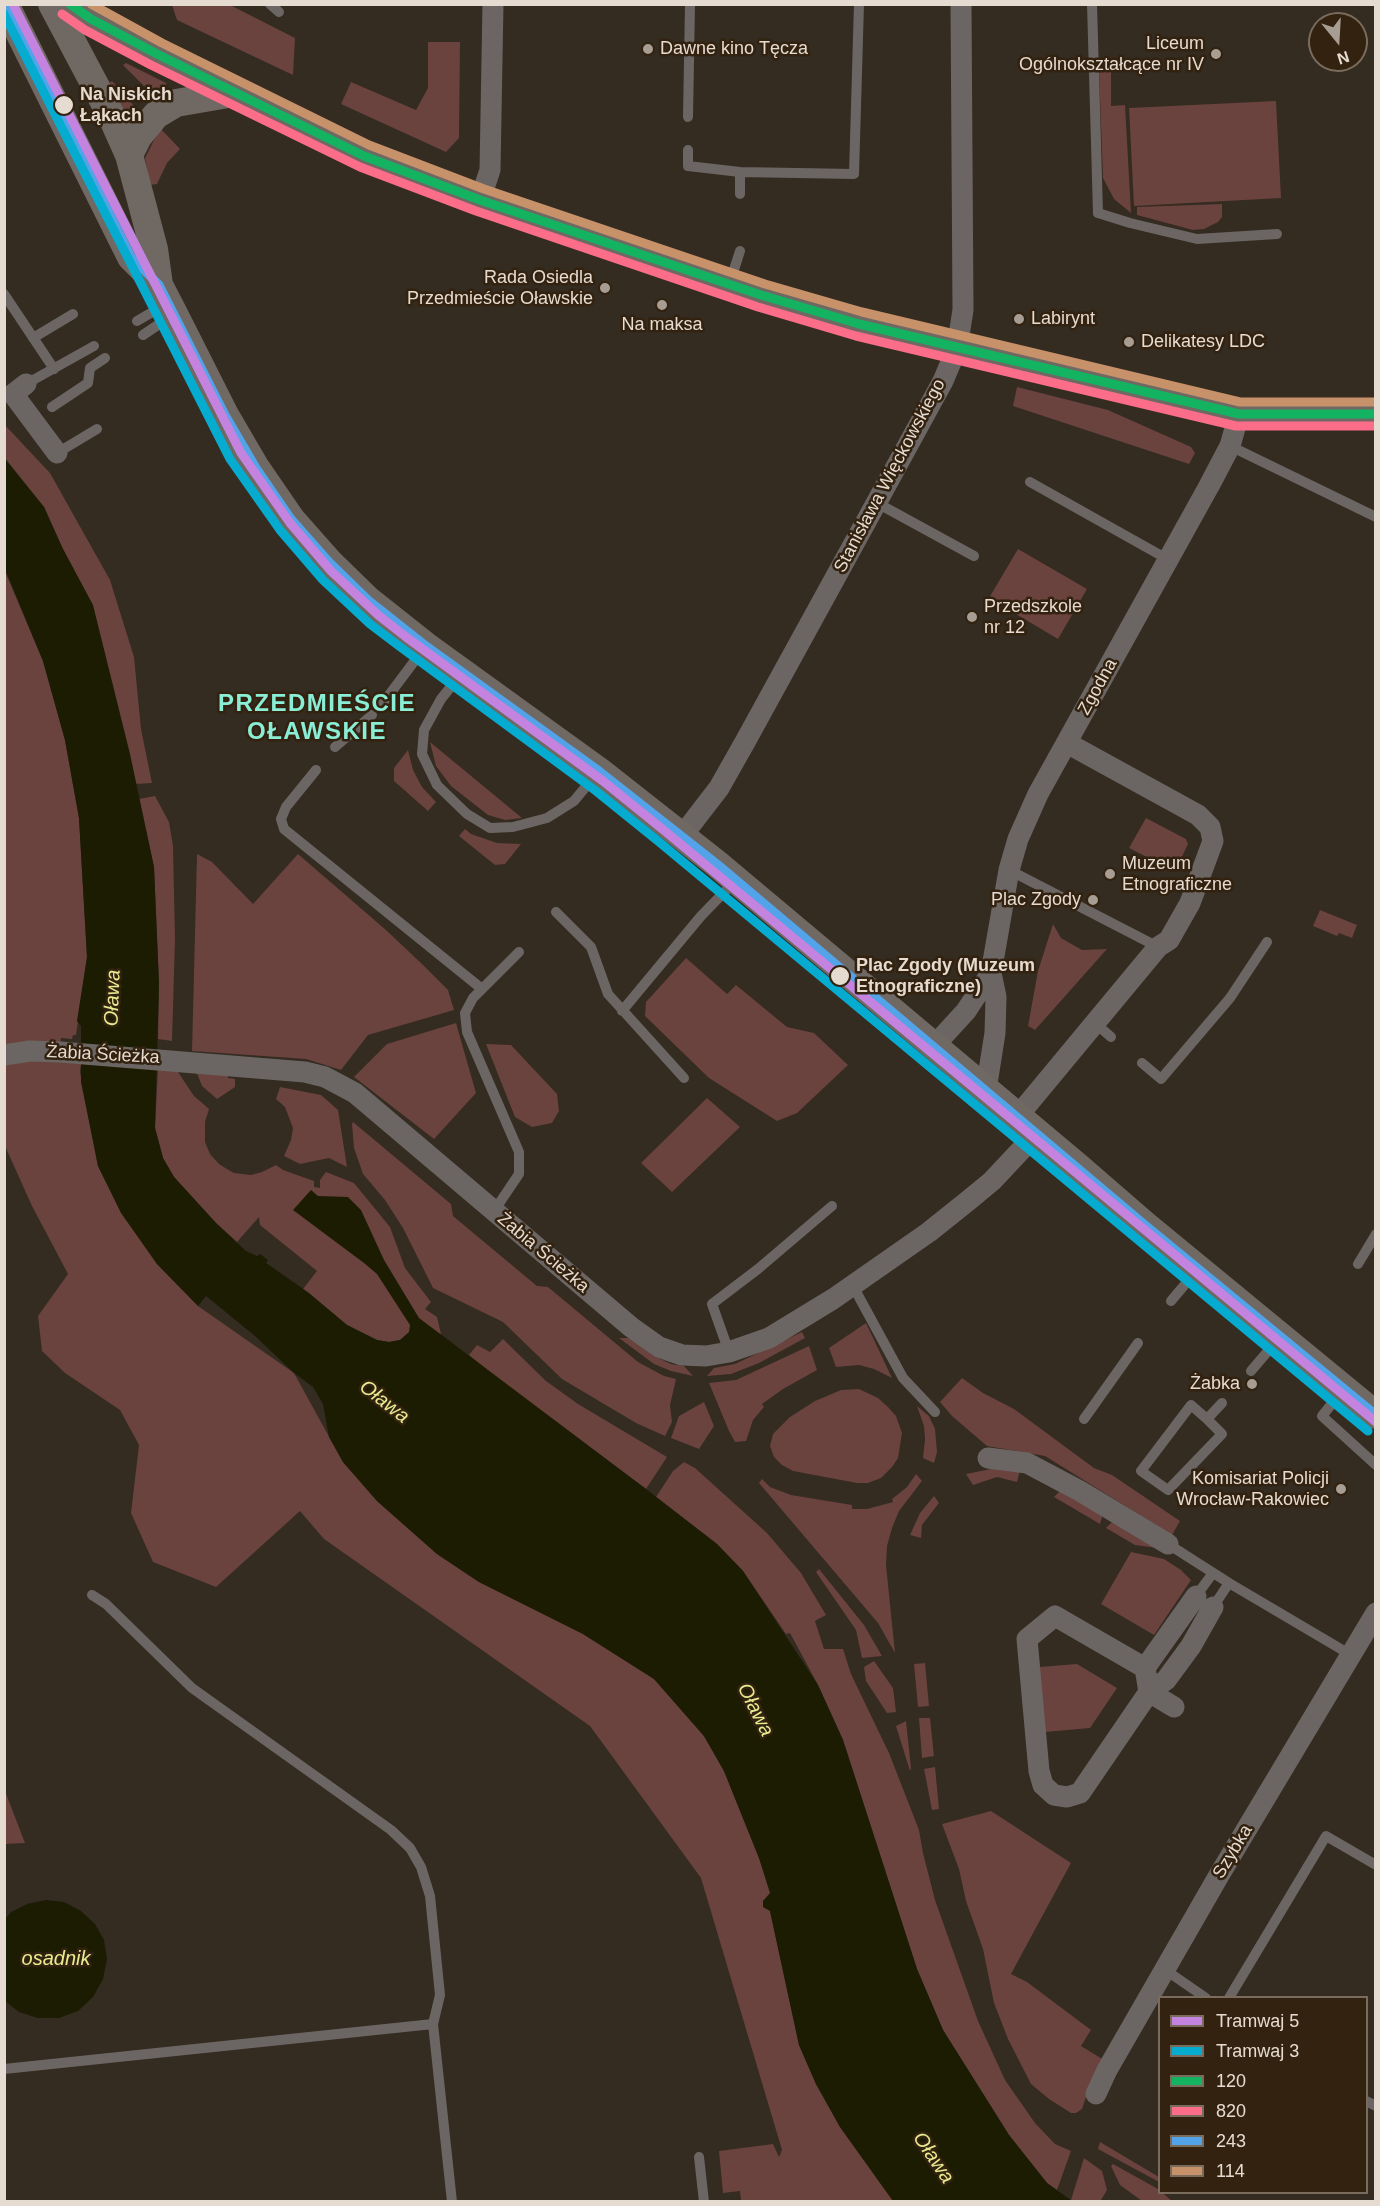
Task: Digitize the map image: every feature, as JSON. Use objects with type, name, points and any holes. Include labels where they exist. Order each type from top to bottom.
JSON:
[{"type":"main road","points":[[5,4],[131,256],[167,300],[239,441],[291,519],[329,562],[368,600],[426,646],[599,771],[682,836],[1376,1415]]},
{"type":"main road","points":[[52,4],[112,117],[129,155],[167,300]]},
{"type":"main road","points":[[69,4],[100,24],[364,156],[480,200],[729,284],[829,315],[957,348],[1239,414],[1376,414]]},
{"type":"main road","points":[[129,155],[138,136],[156,115],[176,103],[234,93]]},
{"type":"street","points":[[480,200],[490,170],[493,4]]},
{"type":"street","name":"Stanisława Więckowskiego","points":[[682,836],[719,788],[943,381],[957,348],[963,310],[961,4]]},
{"type":"street","points":[[26,384],[13,394],[57,453]]},
{"type":"street","name":"Zgodna","points":[[986,1090],[995,1024],[996,997],[991,973],[1009,870],[1018,839],[1067,743],[1230,446],[1239,414]]},
{"type":"street","points":[[1027,1125],[1103,1030],[1158,947],[1169,940],[1190,903],[1213,841],[1210,827],[1198,815],[1067,743]]},
{"type":"street","name":"Zgodna","points":[[934,1046],[966,1011],[991,973]]},
{"type":"street","name":"Żabia Ścieżka","points":[[4,1055],[60,1052],[305,1072],[325,1077],[345,1086],[632,1327],[659,1347],[682,1355],[706,1356],[729,1352],[770,1338],[853,1286],[929,1232],[992,1181],[1027,1125]]},
{"type":"street","points":[[988,1458],[1027,1463],[1080,1491],[1168,1544]]},
{"type":"street","points":[[1145,1668],[1205,1601]]},
{"type":"street","points":[[1145,1668],[1055,1616],[1027,1639],[1039,1771],[1043,1785],[1054,1795],[1067,1797],[1080,1793],[1149,1692],[1166,1680],[1191,1646],[1205,1601]]},
{"type":"street","name":"Szybka","points":[[1096,2094],[1107,2070],[1164,1969],[1374,1619]]},
{"type":"street","points":[[1145,1668],[1149,1692],[1174,1707]]},
{"type":"lane","points":[[688,117],[690,4]]},
{"type":"lane","points":[[688,150],[688,166],[740,172],[854,174],[859,4]]},
{"type":"lane","points":[[1092,4],[1098,213],[1197,239],[1277,234]]},
{"type":"lane","points":[[740,172],[740,194]]},
{"type":"lane","points":[[729,284],[740,251]]},
{"type":"lane","points":[[4,294],[54,369]]},
{"type":"lane","points":[[137,321],[167,300]]},
{"type":"lane","points":[[143,335],[167,300]]},
{"type":"lane","points":[[33,338],[73,314]]},
{"type":"lane","points":[[26,384],[94,346]]},
{"type":"lane","points":[[52,407],[88,382],[90,368],[105,358]]},
{"type":"lane","points":[[57,453],[97,429]]},
{"type":"lane","points":[[1230,446],[1376,517]]},
{"type":"lane","points":[[1030,483],[1169,560]]},
{"type":"lane","points":[[877,503],[974,556]]},
{"type":"lane","points":[[380,707],[426,646]]},
{"type":"lane","points":[[462,672],[441,699],[424,730],[422,754],[437,785],[467,814],[490,828],[513,827],[547,818],[574,801],[599,771]]},
{"type":"lane","points":[[335,747],[372,715]]},
{"type":"lane","points":[[316,771],[286,807],[282,819],[284,829],[482,989]]},
{"type":"lane","points":[[1009,870],[1158,947]]},
{"type":"lane","points":[[622,1011],[701,916],[736,880]]},
{"type":"lane","points":[[556,912],[591,947],[608,994],[684,1078]]},
{"type":"lane","points":[[1142,1064],[1161,1079],[1230,998],[1266,942]]},
{"type":"lane","points":[[494,1211],[519,1174],[519,1152],[467,1032],[465,1012],[473,998],[519,952]]},
{"type":"lane","points":[[729,1352],[720,1333],[712,1304],[758,1269],[832,1206]]},
{"type":"lane","points":[[1358,1264],[1376,1234]]},
{"type":"lane","points":[[1171,1301],[1198,1268]]},
{"type":"lane","points":[[853,1286],[903,1378],[935,1412]]},
{"type":"lane","points":[[1251,1371],[1280,1337]]},
{"type":"lane","points":[[1084,1419],[1138,1343]]},
{"type":"lane","points":[[1343,1389],[1322,1416],[1376,1465]]},
{"type":"lane","points":[[1207,1419],[1222,1403]]},
{"type":"lane","points":[[1191,1405],[1207,1419],[1222,1434],[1168,1490],[1141,1471],[1191,1405]]},
{"type":"lane","points":[[1168,1544],[1351,1655]]},
{"type":"lane","points":[[1205,1601],[1213,1573]]},
{"type":"lane","points":[[1205,1601],[1229,1583]]},
{"type":"lane","points":[[92,1595],[106,1604],[192,1688],[391,1830],[410,1848],[421,1867],[430,1896],[440,1995],[433,2024],[452,2202]]},
{"type":"lane","points":[[1230,1996],[1326,1836],[1376,1865]]},
{"type":"lane","points":[[1164,1969],[1203,1996]]},
{"type":"lane","points":[[4,2070],[433,2024]]},
{"type":"lane","points":[[699,2157],[704,2202]]},
{"type":"shaded area","points":[[172,5],[230,5],[295,38],[293,75],[177,20]]},
{"type":"shaded area","points":[[428,42],[460,42],[459,138],[446,152],[341,104],[351,82],[416,110],[428,88]]},
{"type":"shaded area","points":[[1111,60],[1111,106],[1125,105],[1131,213],[1114,199],[1103,178],[1099,71],[1100,66]]},
{"type":"shaded area","points":[[126,63],[166,83],[167,91],[156,98],[123,65]]},
{"type":"shaded area","points":[[112,81],[139,114],[130,125],[109,83]]},
{"type":"shaded area","points":[[1276,101],[1281,198],[1134,206],[1129,108]]},
{"type":"shaded area","points":[[160,128],[180,149],[167,163],[157,184],[150,185],[145,158]]},
{"type":"shaded area","points":[[1222,204],[1222,217],[1218,222],[1204,229],[1193,230],[1137,215],[1137,207]]},
{"type":"shaded area","points":[[1017,387],[1108,410],[1191,447],[1195,453],[1189,464],[1013,406]]},
{"type":"shaded area","points":[[4,424],[50,473],[110,580],[134,657],[141,729],[152,783],[135,784],[113,690],[62,547],[44,507],[5,458]]},
{"type":"shaded area","points":[[1018,549],[1087,589],[1058,639],[989,598]]},
{"type":"shaded area","points":[[4,569],[43,661],[65,740],[79,818],[87,957],[76,1035],[73,1035],[72,1039],[61,1038],[59,1062],[81,1064],[80,1072],[98,1166],[121,1212],[157,1264],[198,1306],[294,1373],[343,1462],[377,1501],[437,1554],[479,1582],[583,1634],[654,1679],[704,1736],[724,1771],[771,1893],[763,1901],[770,1911],[799,2045],[816,2084],[840,2127],[893,2201],[741,2201],[740,2191],[723,2193],[719,2151],[773,2144],[779,2157],[782,2150],[701,1878],[590,1726],[324,1539],[300,1511],[216,1587],[153,1562],[131,1513],[139,1445],[120,1410],[65,1373],[42,1351],[38,1316],[68,1274],[32,1206],[5,1146]]},
{"type":"shaded area","points":[[430,742],[522,818],[505,820],[488,815],[451,786],[436,766]]},
{"type":"shaded area","points":[[408,750],[413,770],[422,787],[436,802],[428,811],[394,781],[394,768]]},
{"type":"shaded area","points":[[155,796],[169,822],[173,846],[175,939],[172,1041],[158,1039],[159,984],[154,867],[139,799]]},
{"type":"shaded area","points":[[1146,818],[1186,839],[1188,844],[1175,871],[1129,848]]},
{"type":"shaded area","points":[[465,829],[471,834],[497,843],[521,844],[505,864],[495,865],[459,836]]},
{"type":"shaded area","points":[[197,854],[212,862],[253,904],[298,854],[386,930],[448,990],[454,1010],[368,1035],[341,1070],[306,1059],[192,1051]]},
{"type":"shaded area","points":[[1320,910],[1357,925],[1352,938],[1339,933],[1337,936],[1313,926]]},
{"type":"shaded area","points":[[1053,924],[1061,938],[1082,950],[1107,949],[1035,1030],[1028,1026],[1038,971]]},
{"type":"shaded area","points":[[686,958],[727,994],[736,985],[787,1027],[814,1033],[848,1065],[797,1113],[777,1121],[709,1078],[645,1016],[646,1002]]},
{"type":"shaded area","points":[[456,1023],[476,1093],[434,1139],[354,1077],[387,1044]]},
{"type":"shaded area","points":[[486,1044],[511,1045],[557,1094],[559,1111],[552,1123],[532,1127],[515,1117]]},
{"type":"shaded area","points":[[158,1068],[178,1072],[194,1096],[209,1109],[205,1122],[205,1142],[210,1154],[227,1169],[234,1173],[251,1175],[276,1165],[283,1170],[314,1181],[314,1187],[320,1188],[320,1180],[326,1172],[354,1183],[390,1227],[405,1268],[431,1302],[425,1309],[437,1317],[441,1334],[419,1332],[400,1340],[389,1342],[377,1340],[347,1325],[303,1289],[317,1271],[260,1225],[259,1217],[237,1242],[216,1223],[174,1177],[163,1158],[155,1128]]},
{"type":"shaded area","points":[[196,1071],[228,1075],[228,1078],[235,1079],[235,1087],[217,1099],[202,1086]]},
{"type":"shaded area","points":[[280,1087],[321,1095],[338,1110],[347,1167],[329,1158],[300,1164],[284,1156],[293,1128],[285,1107],[276,1099]]},
{"type":"shaded area","points":[[707,1098],[740,1127],[672,1192],[641,1163]]},
{"type":"shaded area","points":[[353,1122],[451,1204],[453,1216],[537,1286],[548,1287],[638,1362],[664,1376],[676,1379],[670,1405],[672,1422],[665,1436],[636,1423],[562,1379],[503,1322],[433,1288],[403,1228],[385,1200],[363,1174],[354,1148]]},
{"type":"shaded area","points":[[866,1323],[892,1378],[859,1365],[836,1367],[829,1348]]},
{"type":"shaded area","points":[[802,1332],[805,1338],[759,1363],[731,1374],[707,1376],[714,1368],[735,1364]]},
{"type":"shaded area","points":[[619,1338],[631,1338],[652,1355],[671,1364],[684,1366],[693,1376],[654,1364]]},
{"type":"shaded area","points":[[503,1339],[546,1381],[578,1404],[667,1457],[646,1489],[469,1355],[477,1345],[490,1352]]},
{"type":"shaded area","points":[[809,1346],[817,1370],[762,1404],[764,1407],[753,1420],[746,1441],[735,1442],[709,1383],[736,1380]]},
{"type":"shaded area","points":[[962,1378],[983,1393],[1014,1409],[1094,1468],[1112,1475],[1180,1521],[1172,1535],[1045,1456],[987,1446],[952,1416],[940,1402]]},
{"type":"shaded area","points":[[859,1389],[878,1398],[888,1407],[896,1416],[902,1433],[898,1458],[881,1478],[868,1483],[857,1483],[793,1471],[774,1457],[770,1446],[773,1434],[790,1417],[815,1401],[841,1390]]},
{"type":"shaded area","points":[[704,1402],[714,1426],[699,1449],[671,1438],[679,1416]]},
{"type":"shaded area","points":[[917,1406],[929,1416],[935,1429],[937,1452],[934,1463],[923,1458],[924,1426]]},
{"type":"shaded area","points":[[684,1462],[695,1468],[767,1533],[801,1573],[826,1615],[815,1621],[824,1649],[843,1649],[851,1674],[889,1753],[919,1830],[935,1900],[978,2021],[1005,2080],[1035,2123],[1055,2144],[1071,2151],[1057,2190],[1047,2183],[1009,2135],[943,2030],[917,1969],[843,1740],[818,1685],[790,1633],[786,1634],[743,1571],[717,1544],[656,1497],[673,1471]]},
{"type":"shaded area","points":[[996,1468],[1020,1470],[1017,1482],[997,1477],[973,1485],[966,1474]]},
{"type":"shaded area","points":[[916,1474],[922,1481],[899,1511],[887,1546],[886,1565],[895,1653],[878,1623],[759,1483],[762,1479],[770,1487],[791,1495],[852,1505],[852,1509],[867,1509],[893,1502],[892,1499],[907,1487]]},
{"type":"shaded area","points":[[1062,1489],[1103,1514],[1100,1524],[1054,1497]]},
{"type":"shaded area","points":[[934,1496],[939,1503],[922,1525],[921,1538],[910,1535],[920,1513]]},
{"type":"shaded area","points":[[1114,1520],[1157,1548],[1135,1545],[1106,1528]]},
{"type":"shaded area","points":[[1131,1552],[1164,1559],[1191,1580],[1154,1635],[1101,1604]]},
{"type":"shaded area","points":[[819,1569],[864,1625],[882,1656],[862,1658],[856,1630],[816,1572]]},
{"type":"shaded area","points":[[874,1661],[893,1688],[896,1712],[887,1713],[866,1681],[864,1667]]},
{"type":"shaded area","points":[[925,1663],[929,1706],[918,1707],[914,1664]]},
{"type":"shaded area","points":[[1077,1664],[1117,1688],[1090,1728],[1045,1732],[1039,1667]]},
{"type":"shaded area","points":[[919,1718],[930,1718],[934,1756],[922,1758]]},
{"type":"shaded area","points":[[906,1721],[911,1768],[910,1771],[896,1726]]},
{"type":"shaded area","points":[[935,1767],[939,1809],[932,1810],[924,1769]]},
{"type":"shaded area","points":[[5,1791],[25,1843],[5,1844]]},
{"type":"shaded area","points":[[991,1811],[1071,1863],[1011,1974],[1027,1982],[1091,2030],[1081,2046],[1104,2060],[1090,2085],[1082,2109],[1076,2113],[1071,2113],[1049,2099],[1031,2084],[1008,2039],[994,2003],[983,1949],[966,1901],[959,1869],[942,1824]]},
{"type":"shaded area","points":[[1100,2142],[1158,2176],[1158,2181],[1098,2149]]},
{"type":"shaded area","points":[[1084,2158],[1102,2171],[1107,2190],[1102,2201],[1071,2200]]},
{"type":"shaded area","points":[[1113,2164],[1158,2189],[1158,2194],[1164,2194],[1172,2201],[1142,2201],[1120,2185],[1111,2166]]},
{"type":"water","name":"Oława","points":[[4,458],[44,507],[93,605],[130,754],[154,867],[159,984],[155,1128],[163,1158],[174,1177],[216,1223],[246,1251],[257,1256],[260,1254],[268,1260],[266,1263],[309,1293],[347,1325],[377,1340],[389,1342],[400,1340],[409,1332],[410,1325],[377,1274],[293,1210],[311,1190],[318,1196],[348,1197],[361,1210],[384,1260],[419,1318],[717,1544],[743,1571],[818,1685],[843,1740],[917,1969],[943,2030],[1009,2135],[1047,2183],[1072,2201],[893,2201],[840,2127],[816,2084],[799,2045],[770,1911],[763,1907],[763,1901],[770,1893],[759,1858],[724,1771],[704,1736],[654,1679],[583,1634],[479,1582],[437,1554],[377,1501],[343,1462],[329,1437],[323,1404],[313,1387],[206,1296],[198,1306],[157,1264],[121,1213],[98,1166],[81,1082],[81,1026],[77,1021],[87,957],[79,818],[65,740],[43,661],[5,569]]},
{"type":"water","name":"osadnik","points":[[46,1900],[64,1902],[81,1911],[95,1924],[104,1940],[107,1959],[103,1979],[93,1997],[78,2011],[59,2018],[38,2018],[19,2012],[5,2001],[5,1919],[11,1912],[27,1904]]},
{"type":"tram line","name":"5","points":[[13,4],[241,453],[290,523],[331,571],[378,615],[406,637],[603,781],[666,832],[1376,1422]]},
{"type":"tram line","name":"3","points":[[4,14],[230,459],[280,530],[323,580],[370,624],[596,791],[658,841],[1368,1431]]},
{"type":"transit line","name":"243","points":[[5,4],[131,257],[159,285],[225,415],[256,468],[291,519],[329,562],[368,600],[426,646],[599,771],[717,864],[1145,1225],[1376,1415]]},
{"type":"transit line","name":"120","points":[[70,4],[91,19],[157,54],[364,156],[480,200],[761,295],[859,324],[1239,414],[1376,414]]},
{"type":"transit line","name":"114","points":[[91,4],[162,43],[369,145],[484,189],[765,284],[862,312],[1240,402],[1376,402]]},
{"type":"transit line","name":"820","points":[[62,14],[85,30],[151,65],[360,167],[476,211],[758,307],[856,336],[1236,426],[1376,426]]},
{"type":"place","name":"Dawne kino Tęcza","points":[[648,49]]},
{"type":"place","name":"Liceum Ogólnokształcące nr IV","points":[[1216,54]]},
{"type":"place","name":"Na Niskich Łąkach","points":[[64,105]]},
{"type":"place","name":"Rada Osiedla Przedmieście Oławskie","points":[[605,288]]},
{"type":"place","name":"Na maksa","points":[[662,305]]},
{"type":"place","name":"Labirynt","points":[[1019,319]]},
{"type":"place","name":"Delikatesy LDC","points":[[1129,342]]},
{"type":"place","name":"Przedszkole nr 12","points":[[972,617]]},
{"type":"place","name":"Muzeum Etnograficzne","points":[[1110,874]]},
{"type":"place","name":"Plac Zgody","points":[[1093,900]]},
{"type":"place","name":"Plac Zgody (Muzeum Etnograficzne)","points":[[840,976]]},
{"type":"place","name":"Żabka","points":[[1252,1384]]},
{"type":"place","name":"Komisariat Policji Wrocław-Rakowiec","points":[[1341,1489]]},
{"type":"district","name":"PRZEDMIEŚCIE OŁAWSKIE","points":[[317,718]]}]
